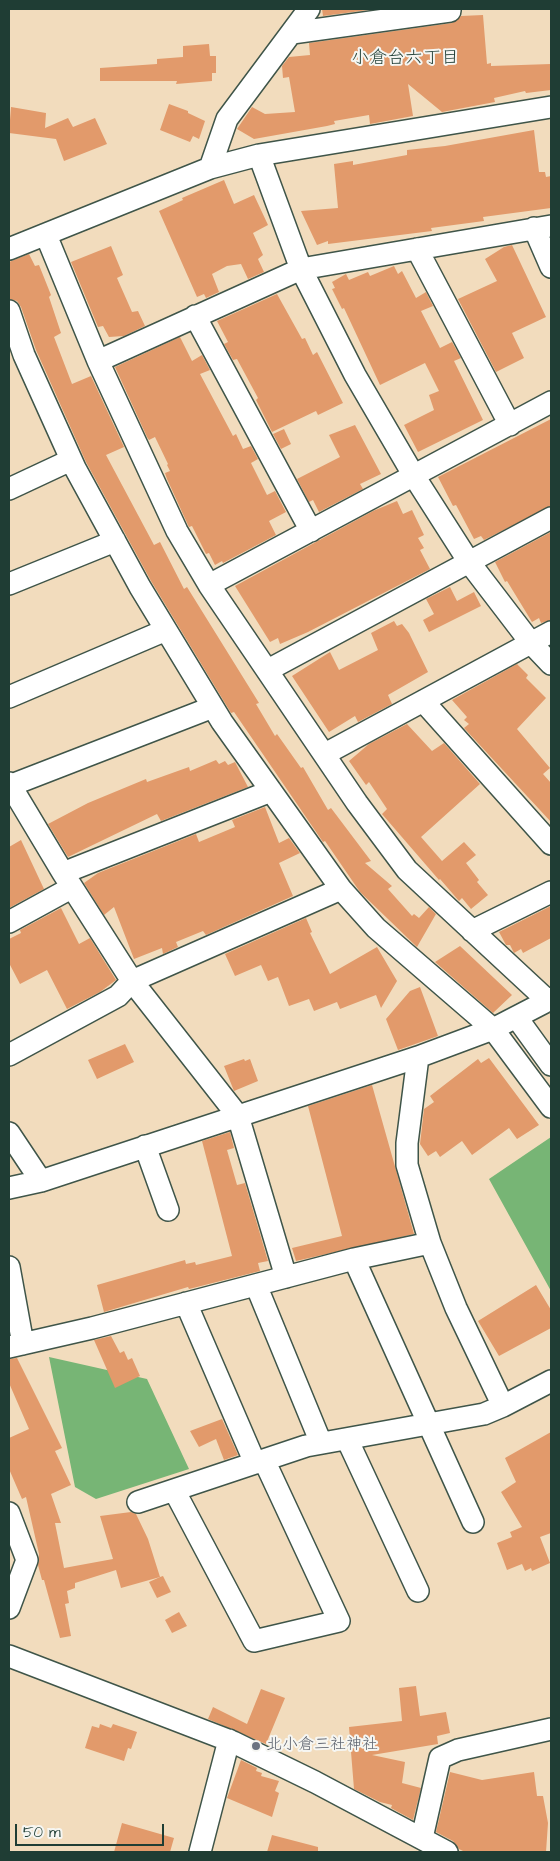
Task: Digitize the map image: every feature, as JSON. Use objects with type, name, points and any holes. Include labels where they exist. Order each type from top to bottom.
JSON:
[{"type":"street","points":[[210,168],[227,119],[309,9]]},
{"type":"street","points":[[292,33],[450,11],[450,9]]},
{"type":"street","points":[[9,250],[210,168],[259,155],[551,107]]},
{"type":"street","points":[[259,155],[301,269],[355,375],[414,476],[469,562],[531,643],[551,664]]},
{"type":"street","points":[[98,361],[301,269],[542,227],[551,267]]},
{"type":"street","points":[[9,1188],[41,1181],[418,1057],[492,1029],[517,1018],[549,1000],[407,870],[356,803],[325,754],[209,585],[177,531],[98,361],[46,235]]},
{"type":"street","points":[[417,249],[510,425]]},
{"type":"street","points":[[9,311],[24,354],[71,460],[166,630],[213,707],[341,889],[376,928],[492,1029],[551,1107]]},
{"type":"street","points":[[195,316],[311,531]]},
{"type":"street","points":[[209,585],[551,402]]},
{"type":"street","points":[[9,489],[71,460]]},
{"type":"street","points":[[268,670],[551,518]]},
{"type":"street","points":[[9,584],[115,541]]},
{"type":"street","points":[[9,697],[166,630]]},
{"type":"street","points":[[325,754],[551,632]]},
{"type":"street","points":[[423,701],[551,844]]},
{"type":"street","points":[[213,707],[9,785],[67,881],[132,981],[238,1116],[286,1277]]},
{"type":"street","points":[[9,922],[67,881],[271,791]]},
{"type":"street","points":[[9,1054],[118,996],[132,981],[341,889]]},
{"type":"street","points":[[472,931],[551,892]]},
{"type":"street","points":[[517,1018],[551,1065]]},
{"type":"street","points":[[418,1057],[407,1143],[407,1166],[430,1243],[456,1308],[503,1406]]},
{"type":"street","points":[[9,1133],[41,1181]]},
{"type":"street","points":[[146,1146],[168,1210]]},
{"type":"street","points":[[9,1266],[16,1346],[354,1259],[430,1243]]},
{"type":"street","points":[[354,1259],[427,1424],[473,1522]]},
{"type":"street","points":[[256,1285],[321,1443]]},
{"type":"street","points":[[174,1490],[254,1641],[340,1621],[260,1462],[186,1303]]},
{"type":"street","points":[[138,1502],[321,1443],[484,1414],[551,1381]]},
{"type":"street","points":[[346,1439],[418,1592]]},
{"type":"street","points":[[9,1513],[27,1560],[9,1608]]},
{"type":"street","points":[[9,1656],[229,1740],[448,1852]]},
{"type":"street","points":[[422,1838],[440,1758],[458,1750],[551,1729]]},
{"type":"street","points":[[200,1852],[229,1740]]},
{"type":"green space","points":[[551,1137],[551,1291],[489,1179]]},
{"type":"green space","points":[[49,1357],[147,1379],[189,1469],[96,1499],[75,1487]]},
{"type":"building","points":[[322,9],[376,9],[323,16]]},
{"type":"building","points":[[483,15],[487,64],[491,63],[491,66],[551,64],[551,90],[526,93],[525,91],[494,98],[495,102],[442,112],[408,84],[413,116],[370,124],[369,115],[334,121],[335,124],[327,126],[254,139],[237,129],[252,107],[265,114],[295,112],[289,77],[283,78],[282,66],[289,57],[310,55],[309,43],[452,23],[461,16]]},
{"type":"building","points":[[209,44],[210,56],[216,56],[216,73],[212,73],[212,81],[176,84],[177,81],[100,81],[100,68],[157,64],[157,59],[183,57],[183,46]]},
{"type":"building","points":[[169,104],[188,111],[188,113],[205,121],[199,139],[193,136],[190,142],[160,130]]},
{"type":"building","points":[[11,107],[46,113],[45,128],[68,118],[73,127],[95,118],[107,144],[64,161],[56,139],[9,133]]},
{"type":"building","points":[[534,130],[539,172],[545,172],[546,177],[551,176],[551,208],[483,217],[484,221],[431,228],[432,231],[328,244],[328,241],[317,245],[301,211],[338,208],[334,164],[353,161],[353,165],[407,155],[407,150],[445,146]]},
{"type":"building","points":[[224,180],[234,204],[254,195],[268,225],[253,233],[263,255],[258,259],[264,272],[248,279],[241,264],[227,266],[212,274],[219,292],[206,298],[204,294],[197,297],[159,211],[183,200],[182,198]]},
{"type":"building","points":[[512,245],[546,317],[512,333],[524,358],[496,372],[458,299],[497,281],[485,259],[504,247]]},
{"type":"building","points":[[111,246],[123,275],[117,278],[132,312],[138,311],[145,326],[124,336],[109,337],[103,326],[98,327],[71,262]]},
{"type":"building","points":[[29,254],[35,266],[39,265],[51,295],[49,297],[61,333],[54,337],[72,384],[91,376],[124,447],[106,455],[154,545],[160,542],[184,589],[187,587],[259,703],[256,704],[275,736],[277,734],[301,768],[303,767],[328,810],[331,808],[371,861],[365,863],[392,886],[388,889],[412,916],[414,914],[419,918],[429,907],[436,914],[417,947],[360,892],[325,841],[323,842],[234,712],[231,713],[151,581],[86,462],[36,350],[21,307],[17,301],[9,299],[9,262]]},
{"type":"building","points":[[394,266],[398,274],[402,271],[416,298],[426,292],[433,306],[421,311],[440,348],[452,342],[461,358],[454,361],[483,420],[418,452],[404,425],[434,410],[429,395],[439,391],[425,363],[380,385],[344,308],[342,309],[332,289],[335,288],[332,282],[346,274],[349,280],[368,272],[370,276]]},
{"type":"building","points":[[277,294],[302,339],[305,338],[313,355],[317,352],[343,403],[318,415],[316,411],[272,432],[256,400],[258,398],[237,359],[233,360],[224,344],[228,342],[217,321]]},
{"type":"building","points":[[180,337],[192,361],[202,355],[210,370],[200,374],[233,436],[236,434],[243,449],[251,446],[258,459],[251,463],[267,495],[275,491],[286,512],[269,521],[276,535],[223,563],[222,561],[215,565],[209,553],[206,554],[192,526],[189,527],[165,473],[170,471],[168,464],[155,437],[149,440],[147,437],[115,367]]},
{"type":"building","points":[[551,419],[551,506],[484,540],[481,536],[474,539],[456,505],[453,506],[438,477]]},
{"type":"building","points":[[355,425],[381,474],[360,484],[363,489],[319,512],[313,500],[309,502],[297,479],[340,457],[329,435]]},
{"type":"building","points":[[284,429],[291,444],[281,449],[273,434]]},
{"type":"building","points":[[397,501],[403,514],[412,510],[424,535],[418,538],[424,548],[420,550],[430,569],[308,632],[280,644],[278,638],[270,642],[235,586],[373,511]]},
{"type":"building","points":[[551,532],[551,620],[541,623],[539,618],[532,622],[507,581],[505,582],[495,562]]},
{"type":"building","points":[[450,587],[457,601],[474,592],[481,606],[429,632],[423,620],[434,614],[426,599]]},
{"type":"building","points":[[394,621],[397,626],[402,624],[409,633],[428,672],[388,695],[392,704],[358,722],[355,716],[329,732],[292,676],[330,652],[339,670],[378,650],[371,633]]},
{"type":"building","points":[[517,664],[528,675],[526,678],[546,698],[517,729],[550,768],[543,774],[551,783],[551,822],[464,728],[469,724],[464,720],[467,717],[452,700]]},
{"type":"building","points":[[407,724],[432,751],[444,743],[480,784],[421,837],[442,861],[464,842],[476,855],[466,863],[479,880],[477,882],[488,895],[471,909],[462,898],[459,901],[439,880],[382,814],[387,809],[369,782],[366,785],[349,761],[369,744]]},
{"type":"building","points":[[216,760],[219,764],[225,761],[228,765],[235,762],[248,787],[161,821],[157,814],[68,857],[48,824],[88,803],[146,779],[147,782],[189,767],[190,771]]},
{"type":"building","points":[[265,807],[279,843],[289,838],[300,853],[279,863],[293,896],[206,935],[203,931],[176,942],[178,947],[163,954],[162,948],[134,959],[114,907],[104,915],[84,883],[98,873],[196,834],[199,842],[235,827],[232,820]]},
{"type":"building","points":[[21,840],[44,889],[9,908],[9,847]]},
{"type":"building","points":[[551,906],[551,938],[523,953],[521,949],[514,953],[510,945],[506,945],[499,932]]},
{"type":"building","points":[[61,908],[79,944],[90,938],[116,980],[100,992],[67,1009],[47,970],[20,984],[9,963],[9,939],[21,933],[20,930]]},
{"type":"building","points":[[306,918],[312,932],[310,933],[330,974],[377,947],[397,981],[381,1008],[376,995],[340,1009],[337,1002],[314,1011],[309,999],[289,1006],[278,977],[268,981],[261,965],[235,976],[225,954]]},
{"type":"building","points":[[460,946],[512,995],[493,1013],[435,962]]},
{"type":"building","points":[[420,987],[438,1036],[398,1050],[386,1019],[410,991]]},
{"type":"building","points":[[125,1044],[134,1062],[97,1079],[88,1060]]},
{"type":"building","points":[[489,1058],[539,1125],[517,1139],[509,1128],[472,1155],[462,1141],[440,1157],[436,1151],[428,1156],[420,1144],[424,1109],[434,1102],[430,1096],[478,1059],[481,1063]]},
{"type":"building","points":[[244,1059],[245,1061],[250,1059],[258,1081],[234,1091],[224,1066]]},
{"type":"building","points":[[372,1085],[414,1234],[296,1261],[292,1248],[342,1236],[308,1106]]},
{"type":"building","points":[[230,1132],[234,1148],[227,1150],[237,1185],[245,1183],[268,1261],[258,1263],[260,1271],[189,1289],[188,1287],[104,1312],[97,1285],[185,1260],[186,1264],[195,1262],[196,1265],[232,1256],[202,1141]]},
{"type":"building","points":[[536,1285],[551,1310],[551,1328],[499,1356],[478,1321]]},
{"type":"building","points":[[111,1336],[120,1353],[124,1351],[128,1360],[132,1358],[140,1376],[115,1388],[94,1340]]},
{"type":"building","points":[[17,1358],[62,1448],[55,1451],[71,1485],[51,1494],[61,1523],[55,1523],[64,1568],[113,1559],[100,1516],[131,1512],[136,1514],[148,1539],[160,1577],[121,1588],[116,1570],[75,1583],[75,1588],[67,1591],[69,1603],[65,1604],[71,1636],[60,1638],[38,1565],[39,1554],[26,1497],[22,1499],[9,1469],[9,1438],[29,1429],[9,1383],[9,1359]]},
{"type":"building","points":[[222,1419],[238,1455],[224,1460],[216,1439],[199,1447],[190,1431]]},
{"type":"building","points":[[551,1432],[551,1533],[540,1537],[550,1563],[532,1571],[531,1568],[525,1571],[522,1564],[507,1570],[497,1543],[512,1537],[510,1532],[522,1527],[501,1492],[516,1482],[505,1458]]},
{"type":"building","points":[[163,1576],[171,1592],[157,1598],[149,1582]]},
{"type":"building","points":[[179,1612],[187,1626],[172,1633],[165,1620]]},
{"type":"building","points":[[416,1686],[420,1716],[446,1712],[450,1733],[437,1736],[438,1744],[372,1755],[405,1762],[402,1783],[421,1788],[413,1820],[391,1808],[392,1805],[380,1802],[354,1789],[349,1727],[402,1721],[399,1688]]},
{"type":"building","points":[[261,1689],[285,1698],[266,1744],[208,1719],[213,1707],[247,1724]]},
{"type":"building","points":[[100,1724],[111,1728],[113,1724],[137,1732],[131,1749],[128,1748],[124,1761],[85,1748],[92,1726],[99,1728]]},
{"type":"building","points":[[241,1760],[257,1768],[256,1771],[262,1773],[261,1776],[279,1781],[275,1791],[279,1793],[272,1817],[227,1798]]},
{"type":"building","points":[[450,1772],[482,1780],[534,1772],[537,1796],[543,1796],[548,1823],[546,1852],[465,1852],[459,1849],[453,1841],[436,1832]]},
{"type":"building","points":[[122,1823],[174,1838],[170,1852],[114,1852]]},
{"type":"building","points":[[272,1835],[318,1847],[318,1852],[267,1852]]},
{"type":"place","name":"北小倉三社神社","points":[[256,1746]]},
{"type":"district","name":"小倉台六丁目","points":[[405,59]]}]
